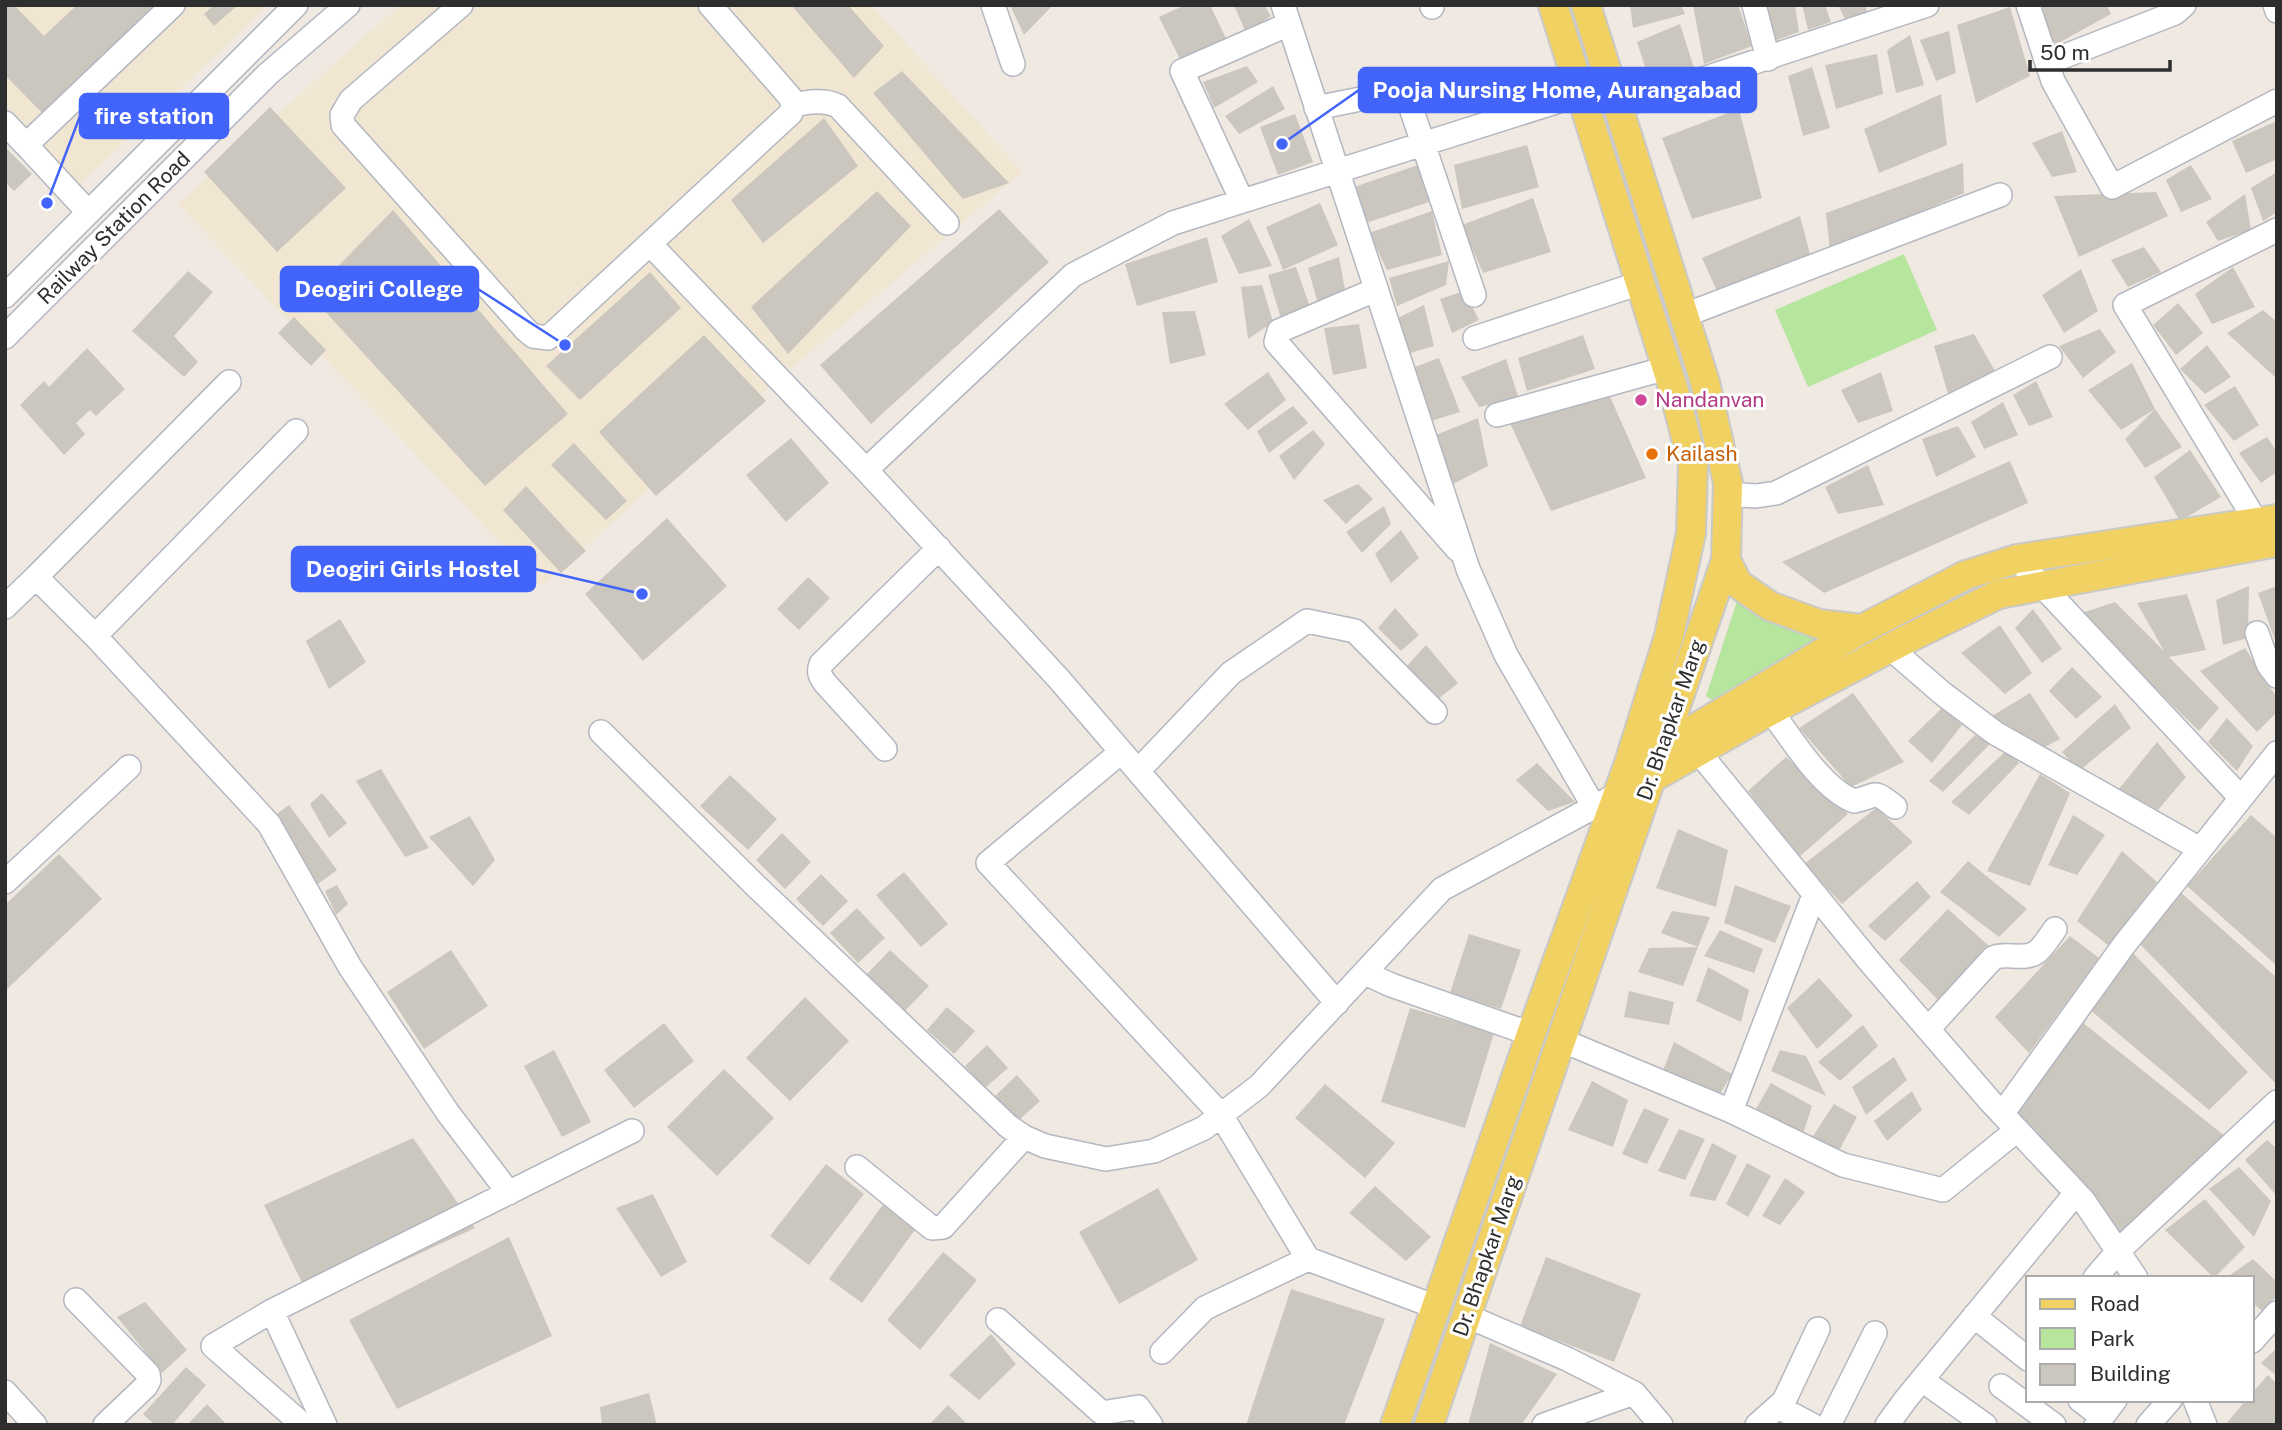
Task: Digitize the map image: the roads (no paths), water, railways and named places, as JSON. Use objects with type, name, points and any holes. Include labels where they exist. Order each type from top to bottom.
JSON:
[{"type":"main road","name":"Dr. Bhapkar Marg","points":[[1429,1425],[1562,1041],[1640,771],[1691,533],[1693,465],[1667,368],[1553,5]]},
{"type":"main road","name":"Dr. Bhapkar Marg","points":[[1586,5],[1705,382],[1728,483],[1726,560],[1681,745]]},
{"type":"main road","points":[[1617,210],[1648,200]]},
{"type":"main road","points":[[1640,771],[1862,629],[1966,575],[2017,559],[2270,528]]},
{"type":"main road","points":[[1681,745],[1771,711],[1999,594],[2043,586],[2270,528]]},
{"type":"main road","points":[[1726,560],[1738,584],[1770,606],[1819,625],[1862,629]]},
{"type":"main road","name":"Dr. Bhapkar Marg","points":[[1395,1425],[1531,1034],[1606,801],[1640,771]]},
{"type":"street","points":[[26,145],[173,5]]},
{"type":"street","name":"Railway Station Road","points":[[5,296],[296,5]]},
{"type":"street","points":[[461,5],[352,100],[342,116],[343,125],[533,336],[548,338],[791,113],[793,105],[790,97],[710,5]]},
{"type":"street","points":[[993,5],[1013,64]]},
{"type":"street","points":[[1754,5],[1768,59]]},
{"type":"street","points":[[1618,107],[1927,5]]},
{"type":"street","points":[[2028,5],[2053,81],[2112,187],[2277,101]]},
{"type":"street","points":[[2047,63],[2175,13],[2184,5]]},
{"type":"street","points":[[2275,5],[2277,12]]},
{"type":"street","name":"Railway Station Road","points":[[5,337],[268,74],[340,8]]},
{"type":"street","points":[[601,732],[777,906],[1008,1126],[1045,1146],[1106,1159],[1154,1151],[1204,1128],[1259,1086],[1442,889],[1606,801],[1506,655],[1464,557],[1286,15],[1182,71],[1242,201]]},
{"type":"street","points":[[1315,108],[1405,90],[1474,295]]},
{"type":"street","points":[[866,470],[1073,275],[1173,223],[1581,94]]},
{"type":"street","points":[[793,105],[831,102],[838,106],[947,223]]},
{"type":"street","points":[[5,123],[88,212]]},
{"type":"street","points":[[1685,315],[2000,195]]},
{"type":"street","points":[[2270,528],[2125,305],[2277,230]]},
{"type":"street","points":[[650,244],[866,470],[1058,678],[1337,1003]]},
{"type":"street","points":[[1475,338],[1640,283]]},
{"type":"street","points":[[1375,290],[1279,331],[1276,342],[1464,557]]},
{"type":"street","points":[[1728,494],[1756,496],[1776,493],[2050,357]]},
{"type":"street","points":[[1497,415],[1667,368]]},
{"type":"street","points":[[5,607],[229,382]]},
{"type":"street","points":[[95,636],[296,432]]},
{"type":"street","points":[[885,749],[825,683],[819,669],[821,664],[939,548]]},
{"type":"street","points":[[2017,559],[2241,798]]},
{"type":"street","points":[[36,577],[95,636],[269,824],[350,967],[448,1113],[509,1193]]},
{"type":"street","points":[[1138,771],[1231,673],[1307,621],[1355,631],[1434,712]]},
{"type":"street","points":[[2257,633],[2268,664],[2277,676]]},
{"type":"street","points":[[1890,648],[1994,733],[2200,849]]},
{"type":"street","points":[[1771,711],[1837,791],[1854,802],[1870,794],[1880,795],[1895,807]]},
{"type":"street","points":[[1681,745],[1814,895],[1928,1030],[2076,1193],[2135,1276]]},
{"type":"street","points":[[1121,752],[988,863],[1221,1115],[1308,1259],[1436,1307]]},
{"type":"street","points":[[1562,1041],[1731,1111],[1843,1165],[1943,1190],[2010,1122],[2110,964],[2277,753]]},
{"type":"street","points":[[7,877],[129,767]]},
{"type":"street","points":[[1731,1111],[1814,895]]},
{"type":"street","points":[[1928,1030],[1993,958],[1999,955],[2031,955],[2037,952],[2055,929]]},
{"type":"street","points":[[1365,973],[1391,985],[1531,1034]]},
{"type":"street","points":[[2097,1276],[2118,1251],[2277,1102]]},
{"type":"street","points":[[303,1425],[213,1346],[272,1311],[632,1131]]},
{"type":"street","points":[[857,1167],[932,1228],[939,1228],[943,1227],[1024,1137]]},
{"type":"street","points":[[1898,1421],[1922,1380],[2076,1193]]},
{"type":"street","points":[[1162,1352],[1205,1308],[1308,1259]]},
{"type":"street","points":[[76,1300],[148,1374],[146,1386],[105,1425]]},
{"type":"street","points":[[272,1311],[325,1425]]},
{"type":"street","points":[[2254,1339],[2277,1313]]},
{"type":"street","points":[[1466,1316],[1567,1359],[1634,1393],[1661,1425]]},
{"type":"street","points":[[1973,1316],[2026,1357]]},
{"type":"street","points":[[998,1320],[1102,1413],[1138,1406],[1151,1425]]},
{"type":"street","points":[[1757,1425],[1784,1401],[1818,1329]]},
{"type":"street","points":[[1829,1425],[1875,1333]]},
{"type":"street","points":[[1922,1380],[1985,1425]]},
{"type":"street","points":[[2001,1386],[2054,1425]]},
{"type":"street","points":[[5,1392],[35,1425]]},
{"type":"street","points":[[1544,1425],[1634,1393]]},
{"type":"street","points":[[2083,1402],[2104,1414]]},
{"type":"street","points":[[2148,1425],[2168,1402]]},
{"type":"street","points":[[1778,1407],[1812,1425]]},
{"type":"place","name":"Pooja Nursing Home, Aurangabad","points":[[1282,144]]},
{"type":"place","name":"fire station","points":[[47,203]]},
{"type":"place","name":"Deogiri College","points":[[565,345]]},
{"type":"place","name":"Nandanvan","points":[[1641,400]]},
{"type":"place","name":"Kailash","points":[[1652,454]]},
{"type":"place","name":"Deogiri Girls Hostel","points":[[642,594]]}]
